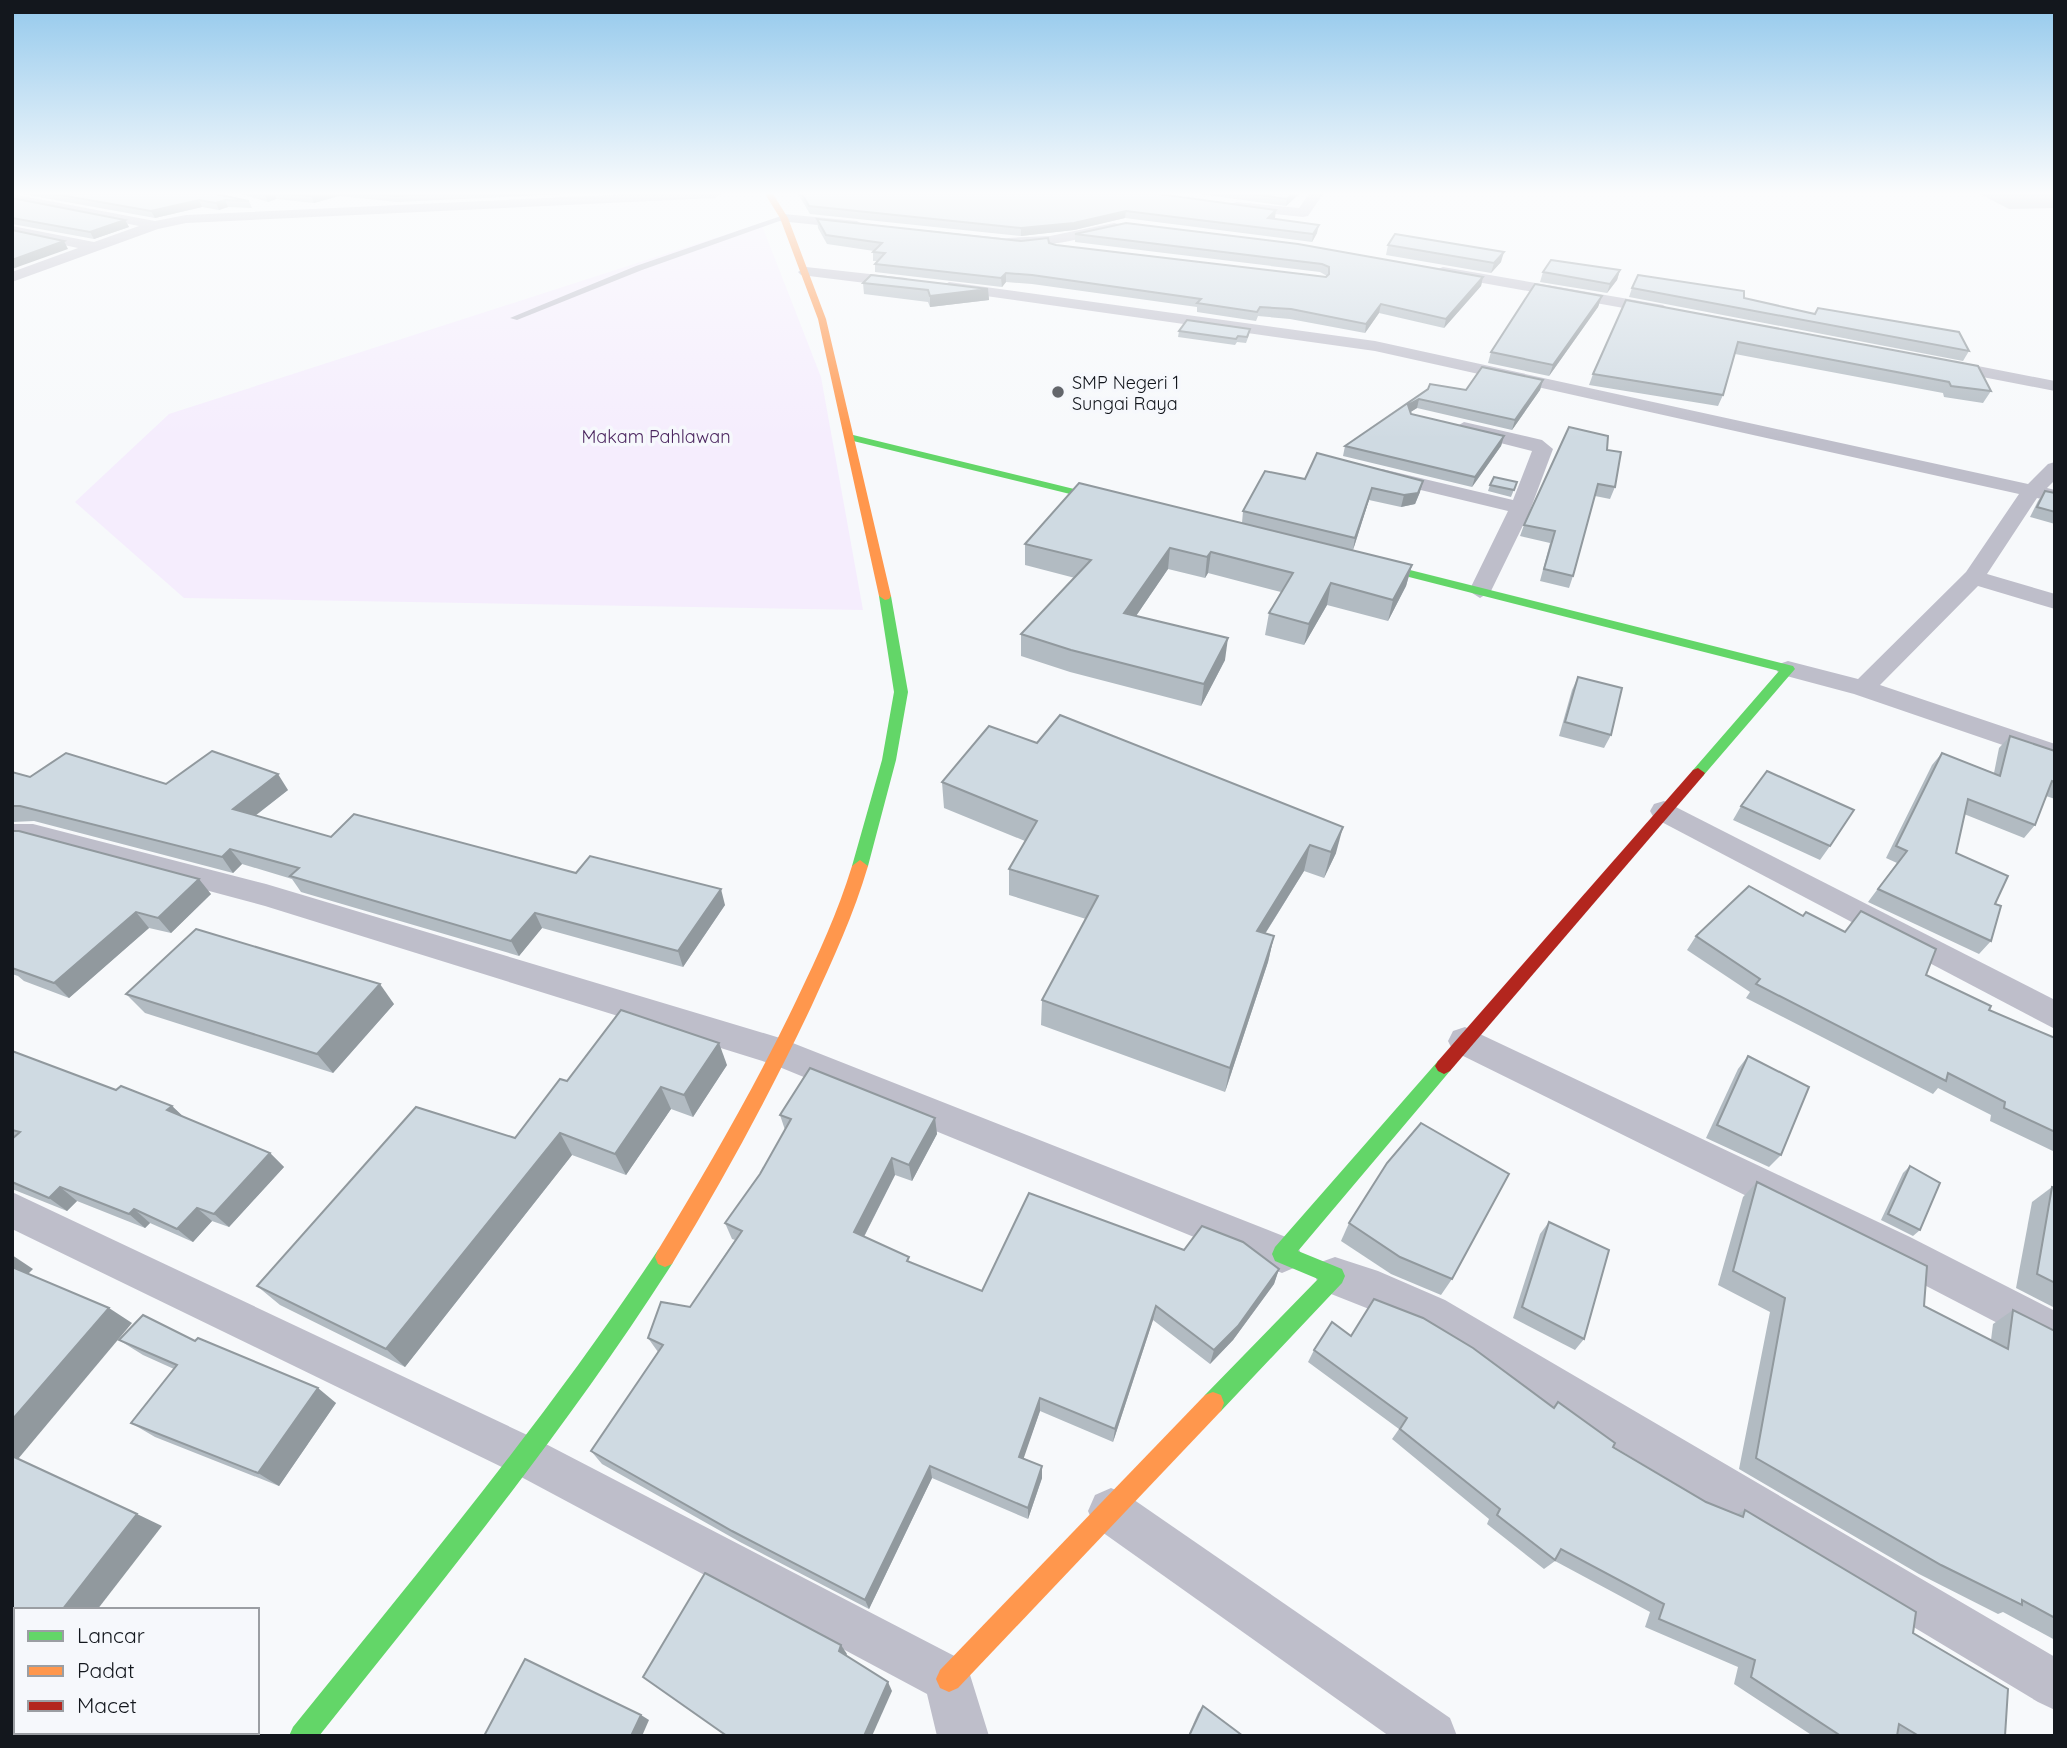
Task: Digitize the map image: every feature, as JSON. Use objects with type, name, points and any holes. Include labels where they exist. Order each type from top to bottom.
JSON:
[{"type":"main road","points":[[302,1736],[526,1456],[621,1327],[704,1194],[780,1052],[849,905],[888,760],[901,692],[890,620],[861,503],[822,319],[807,276]]},
{"type":"main road","points":[[849,438],[1144,509]]},
{"type":"main road","points":[[949,1679],[1335,1276],[1282,1254],[1788,669],[1346,558]]},
{"type":"street","points":[[837,276],[1090,305],[1375,346],[2043,494]]},
{"type":"street","points":[[1464,276],[1674,312]]},
{"type":"street","points":[[1919,360],[2055,386]]},
{"type":"street","points":[[1443,423],[1541,446],[1543,452],[1520,508],[1480,591]]},
{"type":"street","points":[[1863,688],[1974,577],[2043,494],[2055,468]]},
{"type":"street","points":[[1360,470],[1520,508]]},
{"type":"street","points":[[1974,577],[2055,602]]},
{"type":"street","points":[[1788,669],[1863,688],[2055,754]]},
{"type":"street","points":[[1664,811],[2055,1016]]},
{"type":"street","points":[[12,834],[33,834],[266,895],[780,1052],[1282,1254]]},
{"type":"street","points":[[1465,1041],[1896,1250],[2055,1332]]},
{"type":"street","points":[[12,1210],[526,1456],[949,1679],[957,1723],[964,1736]]},
{"type":"street","points":[[1335,1276],[1378,1290],[1431,1314],[2055,1685]]},
{"type":"street","points":[[1111,1511],[1432,1736]]},
{"type":"lane","points":[[514,318],[620,276]]},
{"type":"green space","name":"Makam Pahlawan","points":[[598,276],[781,276],[821,377],[863,610],[184,598],[75,502],[169,414]]},
{"type":"building","points":[[870,276],[876,276],[988,289],[930,296],[928,290],[863,283]]},
{"type":"building","points":[[1036,276],[1483,277],[1446,319],[1381,304],[1366,324],[1291,309],[1260,307],[1257,312],[1197,303],[1201,299]]},
{"type":"building","points":[[1563,276],[1616,276],[1610,284]]},
{"type":"building","points":[[1638,276],[1642,276],[1744,291],[1744,298],[1815,314],[1818,308],[1959,332],[1969,351],[1632,288]]},
{"type":"building","points":[[1535,284],[1602,296],[1553,365],[1491,352]]},
{"type":"building","points":[[1626,300],[1978,366],[1991,391],[1951,386],[1949,382],[1738,342],[1723,395],[1593,374]]},
{"type":"building","points":[[1187,320],[1250,329],[1247,337],[1238,336],[1236,339],[1179,331]]},
{"type":"building","points":[[1482,367],[1543,380],[1515,420],[1419,399],[1408,405],[1411,414],[1504,436],[1475,477],[1345,446],[1428,389],[1430,384],[1466,390]]},
{"type":"building","points":[[1569,427],[1608,436],[1607,450],[1621,452],[1615,487],[1598,484],[1573,576],[1544,569],[1555,531],[1524,525]]},
{"type":"building","points":[[1317,453],[1423,481],[1418,493],[1404,495],[1372,488],[1355,538],[1243,511],[1265,471],[1305,479]]},
{"type":"building","points":[[1494,477],[1517,482],[1514,490],[1490,485]]},
{"type":"building","points":[[1079,483],[1412,565],[1393,600],[1331,583],[1309,624],[1269,613],[1293,573],[1211,552],[1207,557],[1170,548],[1124,613],[1228,638],[1204,684],[1071,650],[1021,634],[1091,560],[1025,544]]},
{"type":"building","points":[[2045,491],[2055,493],[2055,512],[2037,507]]},
{"type":"building","points":[[1578,677],[1622,688],[1611,735],[1565,722]]},
{"type":"building","points":[[1060,715],[1343,827],[1331,852],[1310,845],[1257,931],[1274,936],[1230,1068],[1042,1000],[1098,896],[1009,869],[1037,821],[942,782],[989,726],[1037,743]]},
{"type":"building","points":[[2010,736],[2055,751],[2055,782],[2052,781],[2035,825],[1968,799],[1956,853],[2008,876],[1995,904],[2001,906],[1991,941],[1878,889],[1907,851],[1896,846],[1942,753],[2000,776]]},
{"type":"building","points":[[212,751],[278,774],[233,809],[331,837],[354,814],[576,873],[590,856],[721,889],[678,951],[535,913],[511,941],[290,876],[299,868],[230,849],[222,857],[12,806],[12,772],[30,777],[66,753],[166,784]]},
{"type":"building","points":[[1767,771],[1854,810],[1830,846],[1741,806]]},
{"type":"building","points":[[12,831],[199,879],[158,918],[136,912],[54,983],[12,968]]},
{"type":"building","points":[[1749,886],[1803,916],[1806,912],[1845,932],[1861,911],[1936,949],[1926,975],[1991,1006],[1989,1010],[2055,1038],[2055,1132],[2004,1108],[2005,1102],[1948,1073],[1946,1081],[1756,984],[1760,979],[1696,936]]},
{"type":"building","points":[[196,929],[380,984],[317,1054],[126,994]]},
{"type":"building","points":[[621,1010],[719,1043],[684,1095],[661,1087],[615,1154],[560,1133],[386,1349],[257,1286],[416,1107],[515,1138],[560,1079],[567,1081]]},
{"type":"building","points":[[12,1051],[116,1090],[121,1086],[172,1106],[167,1110],[270,1153],[214,1214],[197,1208],[177,1229],[134,1209],[129,1214],[60,1187],[49,1198],[12,1182],[12,1139],[20,1132],[12,1130]]},
{"type":"building","points":[[1748,1056],[1809,1087],[1781,1155],[1717,1125]]},
{"type":"building","points":[[810,1068],[935,1118],[909,1165],[892,1158],[854,1232],[909,1257],[907,1261],[982,1291],[1029,1193],[1184,1250],[1202,1226],[1243,1242],[1279,1269],[1238,1326],[1214,1350],[1156,1306],[1115,1429],[1040,1398],[1019,1457],[1042,1466],[1028,1508],[930,1466],[865,1600],[732,1531],[591,1451],[663,1345],[648,1338],[661,1302],[690,1307],[742,1231],[725,1223],[760,1174],[791,1119],[780,1115]]},
{"type":"building","points":[[1421,1123],[1509,1174],[1452,1279],[1400,1257],[1349,1223],[1387,1163]]},
{"type":"building","points":[[1910,1166],[1940,1183],[1920,1230],[1888,1214]]},
{"type":"building","points":[[1757,1182],[1927,1266],[1924,1306],[2008,1349],[2013,1310],[2055,1331],[2055,1618],[2022,1600],[2022,1605],[1941,1565],[1756,1458],[1785,1298],[1733,1271]]},
{"type":"building","points":[[2052,1187],[2055,1188],[2055,1283],[2037,1274]]},
{"type":"building","points":[[1549,1222],[1609,1250],[1584,1339],[1522,1307]]},
{"type":"building","points":[[12,1267],[109,1308],[12,1420]]},
{"type":"building","points":[[1374,1299],[1423,1318],[1473,1348],[1554,1408],[1558,1402],[1615,1443],[1613,1447],[1706,1502],[1743,1517],[1745,1510],[1916,1612],[1913,1633],[2008,1689],[2005,1736],[1919,1736],[1899,1724],[1897,1736],[1841,1736],[1751,1677],[1755,1660],[1659,1619],[1664,1604],[1561,1549],[1555,1560],[1497,1515],[1500,1509],[1400,1429],[1407,1418],[1314,1350],[1332,1322],[1351,1336]]},
{"type":"building","points":[[143,1315],[195,1341],[198,1338],[318,1388],[258,1473],[131,1423],[177,1365],[119,1340]]},
{"type":"building","points":[[12,1456],[137,1514],[64,1608],[14,1608],[12,1672]]},
{"type":"building","points":[[705,1573],[841,1645],[839,1651],[888,1682],[864,1736],[727,1736],[643,1677]]},
{"type":"building","points":[[525,1659],[641,1715],[631,1736],[484,1736]]},
{"type":"building","points":[[12,1692],[14,1734],[55,1734],[12,1736]]},
{"type":"building","points":[[1203,1706],[1243,1736],[1189,1736]]},
{"type":"traffic: fast","points":[[849,437],[1123,504]]},
{"type":"traffic: fast","points":[[1358,561],[1788,669],[1698,773]]},
{"type":"traffic: fast","points":[[860,866],[889,760],[901,692],[885,596]]},
{"type":"traffic: fast","points":[[1213,1403],[1335,1276],[1282,1254],[1444,1066]]},
{"type":"traffic: fast","points":[[302,1736],[536,1442],[581,1382],[665,1257]]},
{"type":"traffic: slow","points":[[806,276],[822,319],[885,596]]},
{"type":"traffic: slow","points":[[665,1257],[723,1159],[777,1058],[838,929],[860,866]]},
{"type":"traffic: slow","points":[[949,1679],[1213,1403]]},
{"type":"traffic: jam","points":[[1444,1066],[1698,773]]},
{"type":"place","name":"SMP Negeri 1 Sungai Raya","points":[[1058,392]]}]
